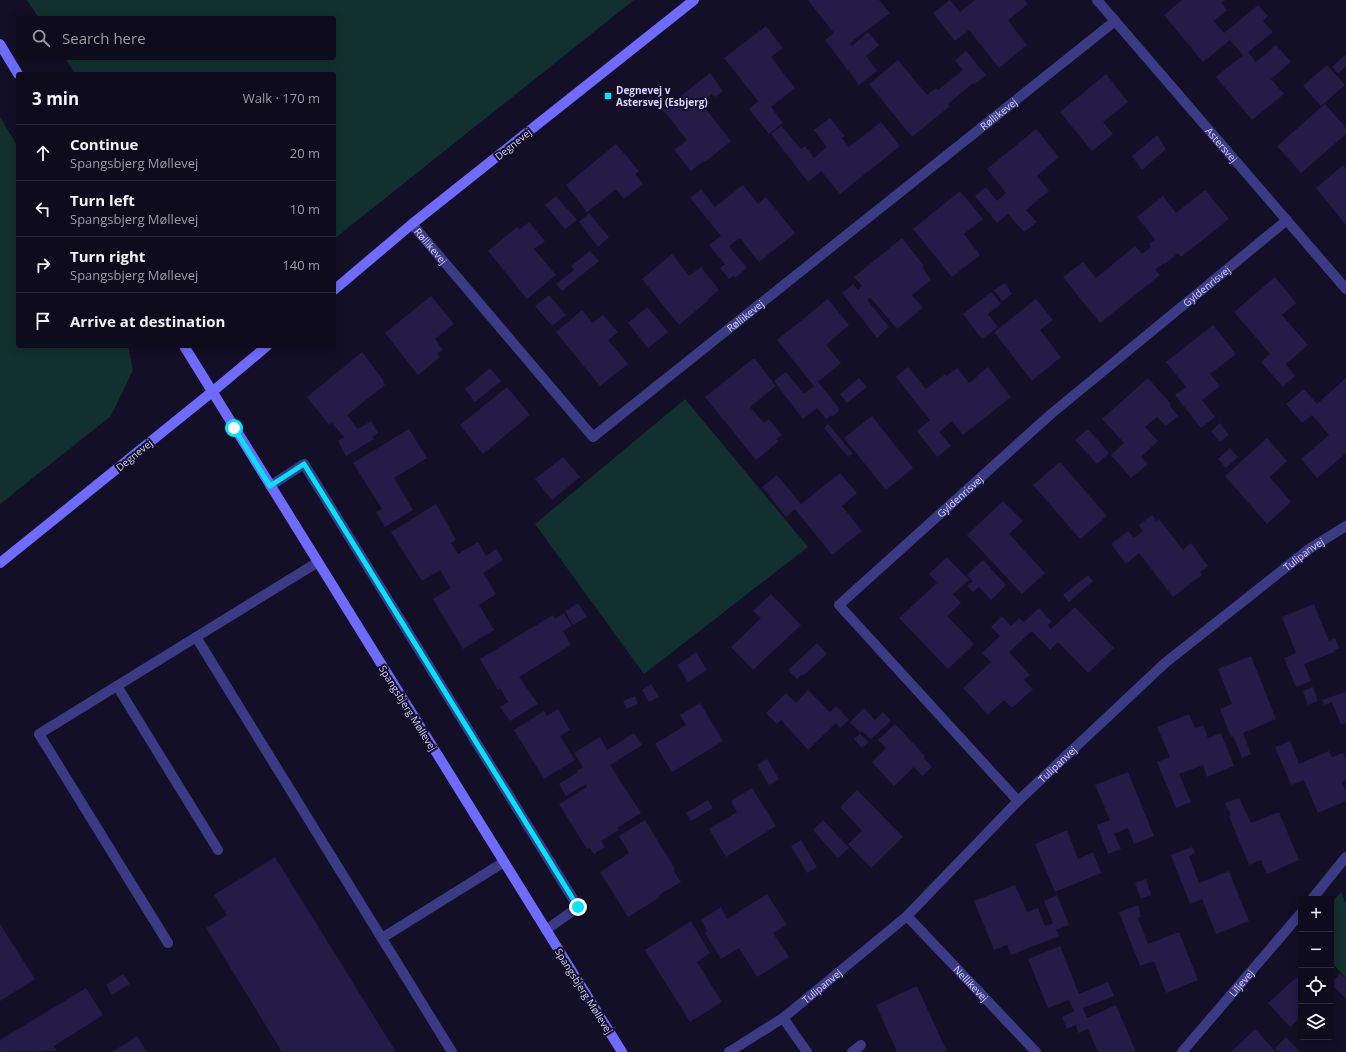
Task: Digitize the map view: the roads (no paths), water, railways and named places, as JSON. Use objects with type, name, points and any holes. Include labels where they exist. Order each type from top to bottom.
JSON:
[{"type":"street","name":"Degnevej","points":[[336,288],[412,224],[694,0]]},
{"type":"street","name":"Astersvej","points":[[1097,0],[1346,289]]},
{"type":"street","name":"Røllikevej","points":[[412,224],[594,437],[1115,22]]},
{"type":"street","points":[[0,44],[17,72]]},
{"type":"street","name":"Gyldenrisvej","points":[[1018,801],[839,605],[1050,414],[1287,220]]},
{"type":"street","name":"Spangsbjerg Møllevej","points":[[185,348],[622,1052]]},
{"type":"street","name":"Degnevej","points":[[0,563],[265,348]]},
{"type":"street","points":[[270,486],[304,464],[578,907],[546,930]]},
{"type":"street","name":"Tulipanvej","points":[[729,1052],[782,1018],[906,916],[1018,801],[1165,663],[1309,549],[1346,526]]},
{"type":"street","points":[[168,943],[39,734],[318,562]]},
{"type":"street","points":[[196,637],[452,1052]]},
{"type":"street","points":[[117,686],[218,850]]},
{"type":"street","points":[[1314,896],[1346,857]]},
{"type":"street","points":[[382,938],[504,862]]},
{"type":"street","name":"Nellikevej","points":[[906,916],[1036,1052]]},
{"type":"street","name":"Liljevej","points":[[1182,1052],[1298,917]]},
{"type":"street","points":[[782,1018],[807,1052]]},
{"type":"street","points":[[852,1052],[861,1045]]},
{"type":"place","name":"Degnevej v Astersvej (Esbjerg)","points":[[608,96]]}]
